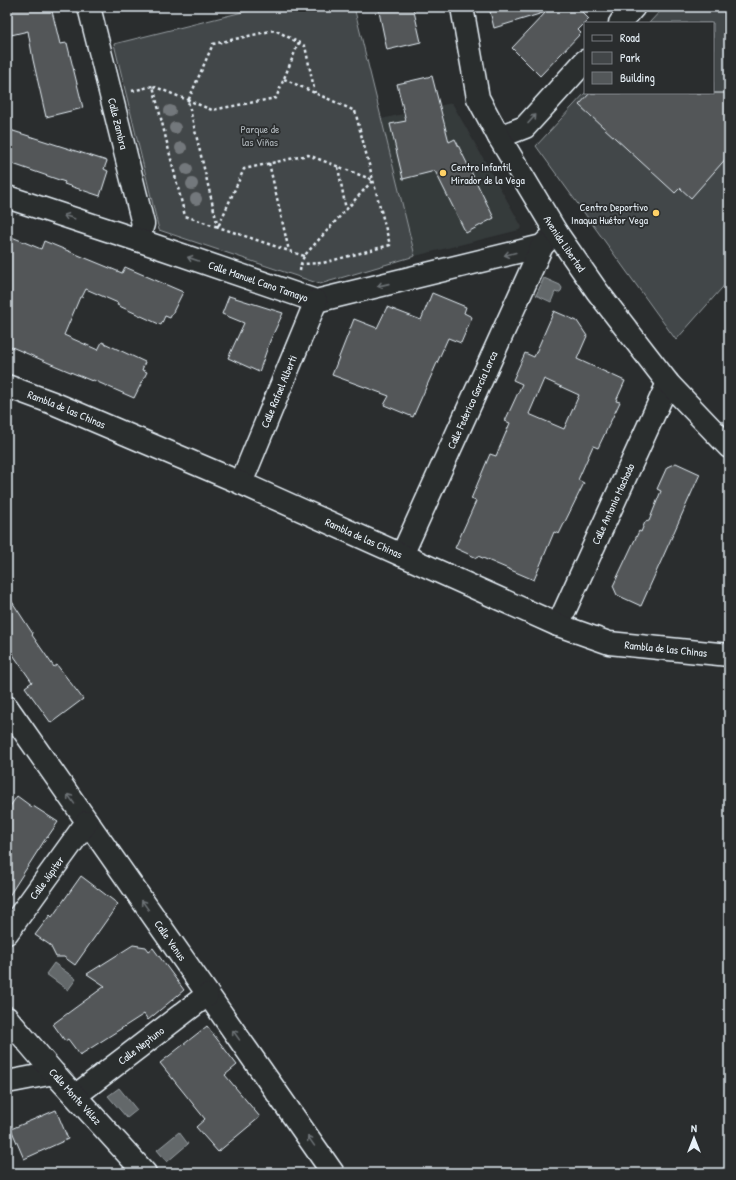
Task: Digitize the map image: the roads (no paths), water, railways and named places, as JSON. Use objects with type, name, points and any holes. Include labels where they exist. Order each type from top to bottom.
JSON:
[{"type":"street","name":"Calle Zambra","points":[[89,7],[142,224],[138,240]]},
{"type":"street","name":"Avenida Libertad","points":[[462,7],[478,98],[499,137],[549,239],[597,291],[668,383],[729,447]]},
{"type":"street","points":[[621,22],[634,7]]},
{"type":"street","points":[[499,137],[525,127],[584,63]]},
{"type":"street","name":"Calle Manuel Cano Tamayo","points":[[7,197],[316,301],[549,239]]},
{"type":"street","name":"Calle Federico García Lorca","points":[[402,555],[549,239]]},
{"type":"street","name":"Calle Rafael Alberti","points":[[241,483],[316,301]]},
{"type":"street","name":"Calle Antonio Machado","points":[[558,625],[668,383]]},
{"type":"street","name":"Rambla de las Chinas","points":[[7,386],[53,403],[241,483],[558,625],[609,643],[729,655]]},
{"type":"street","name":"Calle Venus","points":[[7,707],[207,995],[333,1173]]},
{"type":"street","name":"Calle Júpiter","points":[[7,934],[87,822]]},
{"type":"street","name":"Calle Neptuno","points":[[75,1096],[207,995]]},
{"type":"street","name":"Calle Monte Vélez","points":[[7,1018],[54,1073],[145,1173]]},
{"type":"street","points":[[7,1082],[54,1073]]},
{"type":"place","name":"Centro Infantil Mirador de la Vega","points":[[443,173]]},
{"type":"place","name":"Centro Deportivo Inaqua Huétor Vega","points":[[656,213]]},
{"type":"park label","name":"Parque de las Viñas","points":[[260,135]]}]
